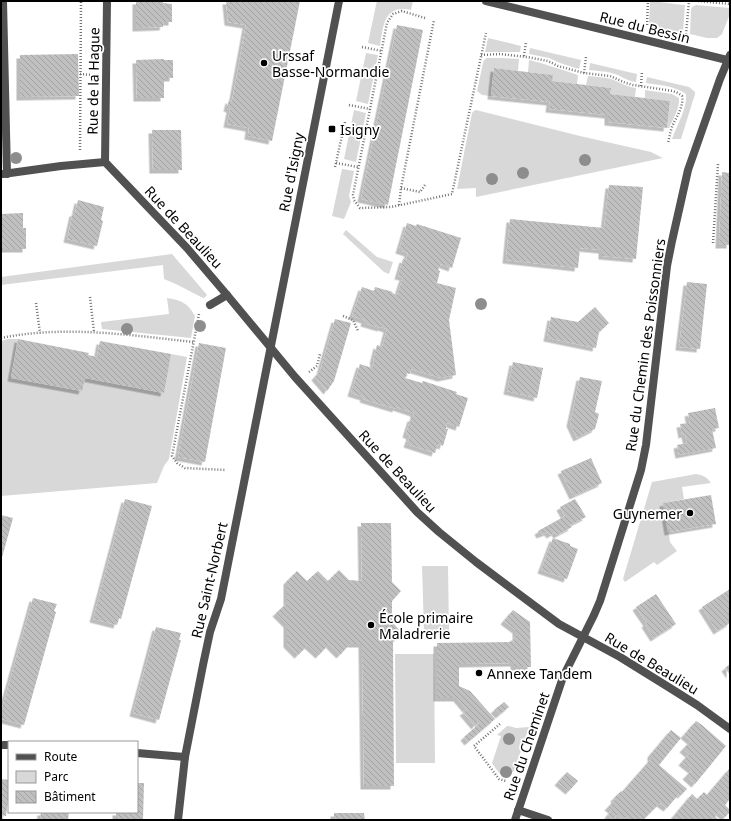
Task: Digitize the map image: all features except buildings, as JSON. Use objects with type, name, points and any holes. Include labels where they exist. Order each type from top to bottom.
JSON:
[{"type":"street","points":[[3,1],[4,174],[61,166],[105,162]]},
{"type":"street","name":"Rue de la Hague","points":[[105,162],[107,1]]},
{"type":"street","name":"Rue d'Isigny","points":[[270,347],[339,1]]},
{"type":"street","name":"Rue du Bessin","points":[[486,1],[729,58]]},
{"type":"street","name":"Rue du Chemin des Poissonniers","points":[[583,637],[600,601],[641,470],[646,445],[667,266],[672,241],[690,165],[729,58]]},
{"type":"street","name":"Rue de Beaulieu","points":[[105,162],[187,248],[295,377],[370,461],[428,522],[476,562],[559,624],[670,688],[697,705],[730,730]]},
{"type":"street","points":[[210,305],[227,295]]},
{"type":"street","name":"Rue Saint-Norbert","points":[[178,820],[185,757],[209,639],[221,598],[270,347]]},
{"type":"street","name":"Rue du Cheminet","points":[[515,820],[563,677],[583,637]]},
{"type":"street","points":[[138,753],[185,757]]},
{"type":"street","points":[[518,810],[548,820]]},
{"type":"path","points":[[80,156],[81,1]]},
{"type":"path","points":[[647,27],[648,1]]},
{"type":"path","points":[[686,37],[689,1]]},
{"type":"path","points":[[698,1],[722,2],[730,4]]},
{"type":"path","points":[[425,18],[402,11],[393,14],[387,23],[353,196],[360,208],[391,207],[452,194],[486,33]]},
{"type":"path","points":[[399,205],[434,20]]},
{"type":"path","points":[[524,56],[526,42]]},
{"type":"path","points":[[362,47],[382,51]]},
{"type":"path","points":[[481,55],[500,54],[524,56],[548,61],[558,66],[584,73],[610,76],[626,83],[678,93],[682,96],[683,101],[672,128],[668,144]]},
{"type":"path","points":[[584,73],[586,57]]},
{"type":"path","points":[[641,86],[642,71]]},
{"type":"path","points":[[80,74],[93,75]]},
{"type":"path","points":[[349,104],[370,109]]},
{"type":"path","points":[[335,167],[345,122]]},
{"type":"path","points":[[336,163],[358,167]]},
{"type":"path","points":[[713,243],[718,164]]},
{"type":"path","points":[[401,188],[420,192],[425,185]]},
{"type":"path","points":[[90,297],[94,332]]},
{"type":"path","points":[[36,303],[40,333]]},
{"type":"path","points":[[199,313],[172,456],[177,463],[185,468],[226,470]]},
{"type":"path","points":[[343,316],[353,320],[358,331]]},
{"type":"path","points":[[1,338],[20,334],[104,332],[194,342]]},
{"type":"path","points":[[307,374],[317,366],[320,354]]},
{"type":"path","points":[[500,724],[474,746],[500,779],[506,781]]},
{"type":"green space","points":[[377,1],[413,1],[411,10],[395,10],[386,18],[380,46],[368,43]]},
{"type":"green space","points":[[651,1],[685,5],[682,33],[649,25]]},
{"type":"green space","points":[[696,5],[730,8],[730,14],[722,34],[717,38],[707,38],[690,34],[691,10],[692,7]]},
{"type":"green space","points":[[488,38],[521,46],[520,52],[485,52]]},
{"type":"green space","points":[[530,48],[581,60],[579,69],[549,58],[529,54]]},
{"type":"green space","points":[[366,53],[378,55],[368,104],[356,101]]},
{"type":"green space","points":[[487,58],[519,59],[518,71],[494,68],[491,96],[482,95],[477,91],[483,63]]},
{"type":"green space","points":[[529,60],[578,75],[577,84],[552,81],[552,75],[528,72]]},
{"type":"green space","points":[[590,63],[637,74],[636,82],[612,73],[589,70]]},
{"type":"green space","points":[[588,76],[611,79],[626,86],[636,88],[635,97],[610,94],[611,88],[586,85]]},
{"type":"green space","points":[[647,77],[689,87],[695,92],[681,139],[672,139],[685,106],[686,94],[682,91],[662,85],[646,83]]},
{"type":"green space","points":[[645,90],[672,94],[679,98],[677,110],[669,128],[667,128],[670,101],[645,98]]},
{"type":"green space","points":[[354,110],[366,113],[356,162],[344,159]]},
{"type":"green space","points":[[476,110],[651,152],[663,158],[476,197],[476,188],[457,189],[472,113]]},
{"type":"green space","points":[[342,169],[354,171],[349,196],[351,202],[344,219],[332,216]]},
{"type":"green space","points":[[346,230],[377,257],[393,262],[389,274],[384,272],[343,234]]},
{"type":"green space","points":[[172,254],[207,295],[204,298],[164,279],[163,265],[1,285],[1,277]]},
{"type":"green space","points":[[167,298],[184,303],[190,308],[195,316],[191,338],[102,329],[101,322],[169,314]]},
{"type":"green space","points":[[18,339],[11,378],[81,391],[85,378],[163,393],[171,354],[187,357],[169,459],[164,466],[157,483],[1,496],[1,341]]},
{"type":"green space","points":[[696,474],[705,477],[711,483],[682,487],[684,499],[664,503],[670,542],[677,551],[657,565],[654,562],[625,582],[623,579],[652,482]]},
{"type":"green space","points":[[422,566],[448,566],[449,632],[424,632]]},
{"type":"green space","points":[[395,654],[434,654],[435,763],[396,763]]},
{"type":"green space","points":[[507,726],[516,728],[529,727],[514,771],[504,776],[499,773],[492,763],[501,736],[497,735]]},
{"type":"place","name":"Urssaf Basse-Normandie","points":[[264,63]]},
{"type":"place","name":"Isigny","points":[[332,129]]},
{"type":"place","name":"Guynemer","points":[[690,513]]},
{"type":"place","name":"École primaire Maladrerie","points":[[371,625]]},
{"type":"place","name":"Annexe Tandem","points":[[479,673]]}]
